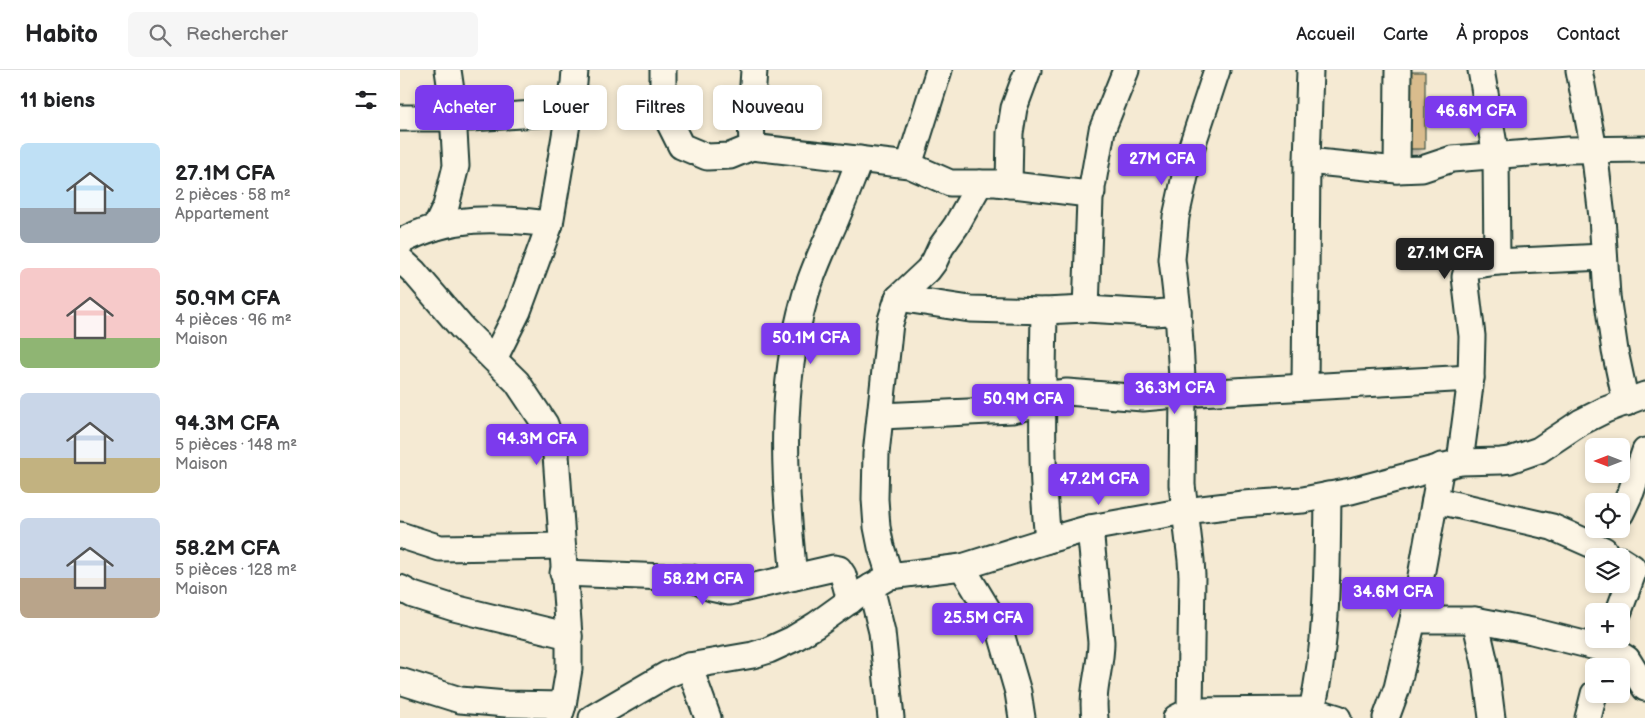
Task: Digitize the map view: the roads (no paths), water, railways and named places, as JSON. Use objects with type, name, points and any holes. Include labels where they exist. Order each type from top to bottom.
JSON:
[{"type":"street","points":[[448,70],[450,85]]},
{"type":"street","points":[[573,85],[575,70]]},
{"type":"street","points":[[663,70],[663,86],[669,122],[680,146],[707,157],[730,156],[752,147],[909,164],[950,184],[980,183],[1080,193],[1092,192]]},
{"type":"street","points":[[752,147],[751,115],[754,70]]},
{"type":"street","points":[[909,164],[939,70]]},
{"type":"street","points":[[1009,186],[1010,133],[1014,108],[1028,70]]},
{"type":"street","points":[[1086,309],[1092,192],[1102,130],[1126,70]]},
{"type":"street","points":[[1217,70],[1191,149],[1176,216],[1172,259],[1178,311],[1183,394],[1182,484],[1192,568],[1183,714],[1312,710],[1338,718]]},
{"type":"street","points":[[1305,387],[1307,161],[1310,70]]},
{"type":"street","points":[[1397,170],[1398,70]]},
{"type":"street","points":[[1481,70],[1496,156],[1497,262]]},
{"type":"street","points":[[607,714],[666,675],[690,666],[753,655],[793,639],[880,582],[962,567],[1090,528],[1185,511],[1243,504],[1303,500],[1451,464],[1501,461],[1521,457],[1539,450],[1581,422],[1636,399],[1615,350],[1607,296],[1602,217],[1594,150],[1579,70]]},
{"type":"street","points":[[400,118],[415,118]]},
{"type":"street","points":[[436,227],[446,206],[456,166],[454,130]]},
{"type":"street","points":[[494,359],[518,311],[550,224],[566,130]]},
{"type":"street","points":[[1307,161],[1397,170],[1422,169],[1452,160],[1496,156],[1568,150],[1645,149]]},
{"type":"street","points":[[794,577],[785,453],[788,388],[792,356],[805,296],[820,254],[860,159]]},
{"type":"street","points":[[891,718],[882,632],[881,547],[874,499],[876,454],[890,323],[898,298],[934,262],[980,183]]},
{"type":"street","points":[[400,242],[419,232],[450,223],[476,219],[503,219],[550,224]]},
{"type":"street","points":[[1386,718],[1397,688],[1435,500],[1451,464],[1471,378],[1472,336],[1465,277],[1467,270],[1471,266],[1497,262],[1604,257]]},
{"type":"street","points":[[400,259],[414,272],[462,328],[517,382],[545,424],[556,454],[563,573],[569,617],[569,669],[561,712],[460,700],[400,680]]},
{"type":"street","points":[[898,298],[970,309],[1044,311],[1086,309],[1155,313],[1178,311]]},
{"type":"street","points":[[1044,311],[1043,496],[1048,540]]},
{"type":"street","points":[[881,416],[1012,410],[1031,406],[1043,395],[1067,392],[1143,398],[1183,394],[1471,378]]},
{"type":"street","points":[[1630,494],[1645,451]]},
{"type":"street","points":[[1312,710],[1318,685],[1323,644],[1327,574],[1328,495]]},
{"type":"street","points":[[1435,500],[1552,527],[1611,548]]},
{"type":"street","points":[[1090,528],[1101,642],[1101,657],[1094,696],[1095,718]]},
{"type":"street","points":[[400,535],[440,548],[562,546]]},
{"type":"street","points":[[1630,565],[1634,570],[1630,581]]},
{"type":"street","points":[[962,567],[1000,630],[1018,692],[1022,718]]},
{"type":"street","points":[[563,573],[692,578],[712,588],[729,592],[834,568],[840,569],[850,601]]},
{"type":"street","points":[[400,588],[413,595],[454,608],[569,636]]},
{"type":"street","points":[[1412,620],[1475,620],[1532,631],[1604,652],[1616,652],[1627,659],[1645,688]]},
{"type":"street","points":[[1475,620],[1485,664],[1492,718]]},
{"type":"street","points":[[690,666],[708,718]]},
{"type":"street","points":[[1588,718],[1592,703]]}]
